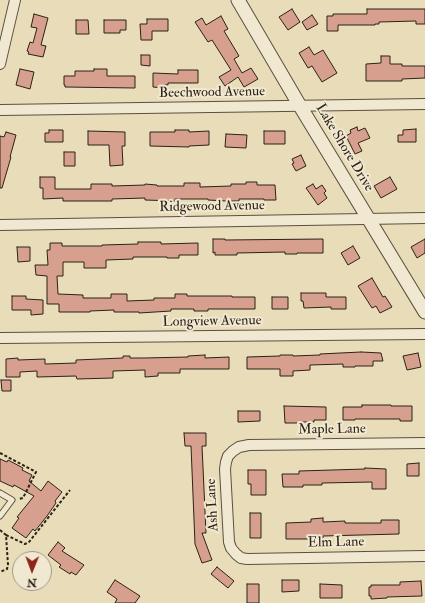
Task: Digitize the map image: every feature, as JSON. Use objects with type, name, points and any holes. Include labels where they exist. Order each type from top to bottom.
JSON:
[{"type":"street","points":[[0,64],[2,44],[15,0]]},
{"type":"street","name":"Lake Shore Drive","points":[[238,0],[300,106],[425,312]]},
{"type":"street","name":"Beechwood Avenue","points":[[0,110],[425,104]]},
{"type":"street","name":"Ridgewood Avenue","points":[[0,225],[425,218]]},
{"type":"street","name":"Longview Avenue","points":[[0,338],[425,334]]},
{"type":"street","name":"Maple Lane","points":[[240,447],[248,445],[425,444]]},
{"type":"street","name":"Ash Lane","points":[[240,447],[228,456],[226,462],[229,542],[231,548],[236,554],[241,558],[247,559]]},
{"type":"street","name":"Elm Lane","points":[[247,559],[425,556]]},
{"type":"lane","points":[[0,493],[12,500],[0,516]]},
{"type":"path","points":[[0,453],[36,472],[23,498],[12,500]]},
{"type":"path","points":[[0,530],[6,535],[25,544],[29,542],[70,490]]},
{"type":"path","points":[[0,572],[7,569],[8,565],[6,535]]},
{"type":"building","points":[[292,9],[300,22],[288,30],[279,17]]},
{"type":"building","points":[[367,9],[425,9],[425,24],[416,24],[416,21],[379,22],[379,24],[375,25],[338,25],[338,31],[327,31],[327,16],[333,16],[333,14],[367,14]]},
{"type":"building","points":[[34,14],[48,18],[41,45],[46,46],[43,57],[28,54],[29,52],[27,51],[30,42],[33,43],[37,28],[31,27]]},
{"type":"building","points":[[312,15],[318,24],[307,30],[302,22]]},
{"type":"building","points":[[221,16],[228,29],[224,31],[239,56],[234,59],[242,73],[251,68],[258,79],[244,87],[238,77],[225,86],[219,77],[231,70],[212,40],[208,42],[195,22],[202,18],[206,25]]},
{"type":"building","points":[[147,19],[168,19],[168,31],[152,31],[152,40],[141,40],[140,24],[147,24]]},
{"type":"building","points":[[76,20],[88,20],[89,34],[76,34]]},
{"type":"building","points":[[104,20],[126,20],[126,30],[120,30],[120,33],[104,33]]},
{"type":"building","points":[[309,47],[314,55],[323,50],[337,73],[322,82],[312,66],[308,68],[299,53]]},
{"type":"building","points":[[141,55],[150,55],[150,66],[141,65]]},
{"type":"building","points":[[381,56],[390,56],[390,64],[402,64],[402,66],[425,66],[425,78],[402,79],[402,81],[366,81],[366,64],[381,63]]},
{"type":"building","points":[[20,69],[34,72],[30,89],[16,85]]},
{"type":"building","points":[[94,69],[107,69],[107,76],[135,76],[135,88],[65,87],[64,76],[75,76],[75,71],[94,71]]},
{"type":"building","points":[[178,70],[198,70],[198,83],[168,83],[168,85],[165,85],[165,88],[153,87],[153,73],[178,74]]},
{"type":"building","points":[[357,127],[358,131],[365,128],[370,138],[358,143],[362,151],[355,154],[346,136],[351,133],[350,130]]},
{"type":"building","points":[[416,129],[416,142],[398,142],[398,135],[403,135],[403,130]]},
{"type":"building","points":[[49,130],[63,130],[63,142],[45,142],[45,133],[49,133]]},
{"type":"building","points":[[175,130],[189,130],[189,132],[209,131],[209,145],[189,147],[150,146],[150,132],[175,132]]},
{"type":"building","points":[[88,131],[125,132],[125,146],[122,146],[123,165],[110,166],[109,145],[88,145]]},
{"type":"building","points":[[264,131],[285,131],[285,144],[264,144]]},
{"type":"building","points":[[6,132],[16,135],[2,188],[0,188],[0,136],[4,137]]},
{"type":"building","points":[[226,134],[247,135],[246,148],[225,147]]},
{"type":"building","points":[[64,152],[75,152],[75,166],[64,166]]},
{"type":"building","points":[[301,155],[306,166],[296,171],[292,164],[294,163],[292,159]]},
{"type":"building","points":[[40,177],[55,177],[55,189],[91,189],[91,184],[112,184],[112,186],[145,184],[157,186],[184,186],[184,183],[200,183],[200,187],[231,186],[231,184],[257,182],[257,185],[275,185],[276,200],[239,199],[239,201],[227,201],[208,199],[175,199],[175,201],[145,200],[145,198],[112,199],[112,201],[63,201],[63,198],[43,199],[43,188],[40,188]]},
{"type":"building","points":[[390,177],[397,189],[381,198],[374,186]]},
{"type":"building","points":[[313,184],[316,189],[322,185],[326,191],[324,193],[327,198],[318,205],[306,188]]},
{"type":"building","points":[[213,239],[323,239],[323,253],[285,254],[285,252],[215,255],[215,252],[213,253]]},
{"type":"building","points":[[425,239],[425,253],[417,258],[411,247]]},
{"type":"building","points":[[138,242],[161,242],[161,244],[198,243],[198,255],[179,255],[179,258],[133,257],[133,259],[106,260],[106,268],[84,268],[84,262],[63,262],[63,276],[57,276],[58,294],[83,295],[83,298],[111,298],[111,294],[127,294],[127,301],[154,300],[154,298],[175,298],[175,294],[187,294],[187,296],[255,297],[255,309],[208,309],[208,311],[194,311],[194,309],[171,309],[171,311],[139,313],[114,312],[114,310],[59,312],[59,304],[47,304],[47,276],[36,275],[35,265],[48,265],[47,250],[50,250],[50,243],[62,243],[62,246],[102,246],[138,244]]},
{"type":"building","points":[[353,246],[360,258],[348,265],[341,253]]},
{"type":"building","points":[[17,247],[30,247],[30,261],[18,262]]},
{"type":"building","points":[[372,278],[383,297],[385,296],[392,307],[380,313],[376,306],[372,308],[358,286]]},
{"type":"building","points":[[301,293],[326,293],[326,297],[346,297],[346,309],[331,309],[331,307],[304,308],[303,301],[301,301]]},
{"type":"building","points":[[12,296],[26,296],[26,299],[43,300],[43,314],[31,315],[31,310],[12,310]]},
{"type":"building","points":[[272,297],[288,297],[288,309],[272,309]]},
{"type":"building","points":[[361,352],[381,353],[383,361],[373,361],[373,366],[355,367],[343,367],[343,364],[310,365],[310,370],[293,371],[293,376],[280,376],[280,369],[247,369],[247,357],[320,355]]},
{"type":"building","points":[[418,353],[421,367],[407,370],[403,356]]},
{"type":"building","points":[[205,355],[205,358],[229,357],[229,369],[180,369],[180,373],[158,373],[158,376],[145,377],[145,370],[113,371],[113,378],[77,379],[76,376],[37,377],[37,371],[20,372],[20,377],[6,377],[6,359],[45,359],[45,364],[76,363],[76,360],[123,358],[123,356],[130,356],[130,358],[144,358]]},
{"type":"building","points":[[1,380],[11,380],[11,391],[2,391]]},
{"type":"building","points":[[362,405],[412,406],[412,421],[400,421],[400,419],[343,420],[343,407],[362,407]]},
{"type":"building","points":[[284,406],[326,407],[326,420],[285,423]]},
{"type":"building","points":[[238,411],[260,411],[260,421],[238,422]]},
{"type":"building","points":[[184,433],[206,433],[206,446],[202,446],[206,533],[202,533],[212,560],[202,563],[195,544],[191,446],[185,446]]},
{"type":"building","points":[[0,459],[7,462],[8,460],[32,475],[29,481],[41,491],[48,481],[62,492],[47,516],[35,531],[33,529],[26,538],[12,528],[19,518],[17,517],[34,496],[14,485],[13,487],[0,481]]},
{"type":"building","points":[[419,463],[419,476],[407,476],[407,464]]},
{"type":"building","points":[[365,468],[386,469],[386,489],[372,489],[372,482],[322,483],[322,485],[303,485],[303,487],[283,487],[282,474],[299,474],[299,471]]},
{"type":"building","points":[[248,470],[266,470],[266,495],[251,495],[251,484],[248,484]]},
{"type":"building","points":[[250,513],[261,513],[261,538],[250,538]]},
{"type":"building","points":[[323,518],[323,522],[345,521],[345,523],[381,523],[381,520],[399,520],[399,534],[323,536],[323,539],[286,539],[286,523],[311,522],[311,519]]},
{"type":"building","points":[[58,542],[65,548],[62,551],[84,565],[76,575],[71,572],[70,574],[59,567],[61,565],[52,558],[51,551]]},
{"type":"building","points":[[217,567],[234,581],[228,588],[211,574]]},
{"type":"building","points":[[115,580],[140,596],[135,603],[115,603],[117,599],[107,592]]},
{"type":"building","points":[[282,580],[299,580],[299,591],[282,592]]},
{"type":"building","points":[[421,581],[422,596],[371,599],[371,596],[369,596],[369,587],[371,587],[371,585],[400,585],[400,582]]},
{"type":"building","points":[[247,584],[259,584],[259,603],[247,603]]},
{"type":"building","points":[[320,584],[342,585],[342,598],[320,598]]}]
